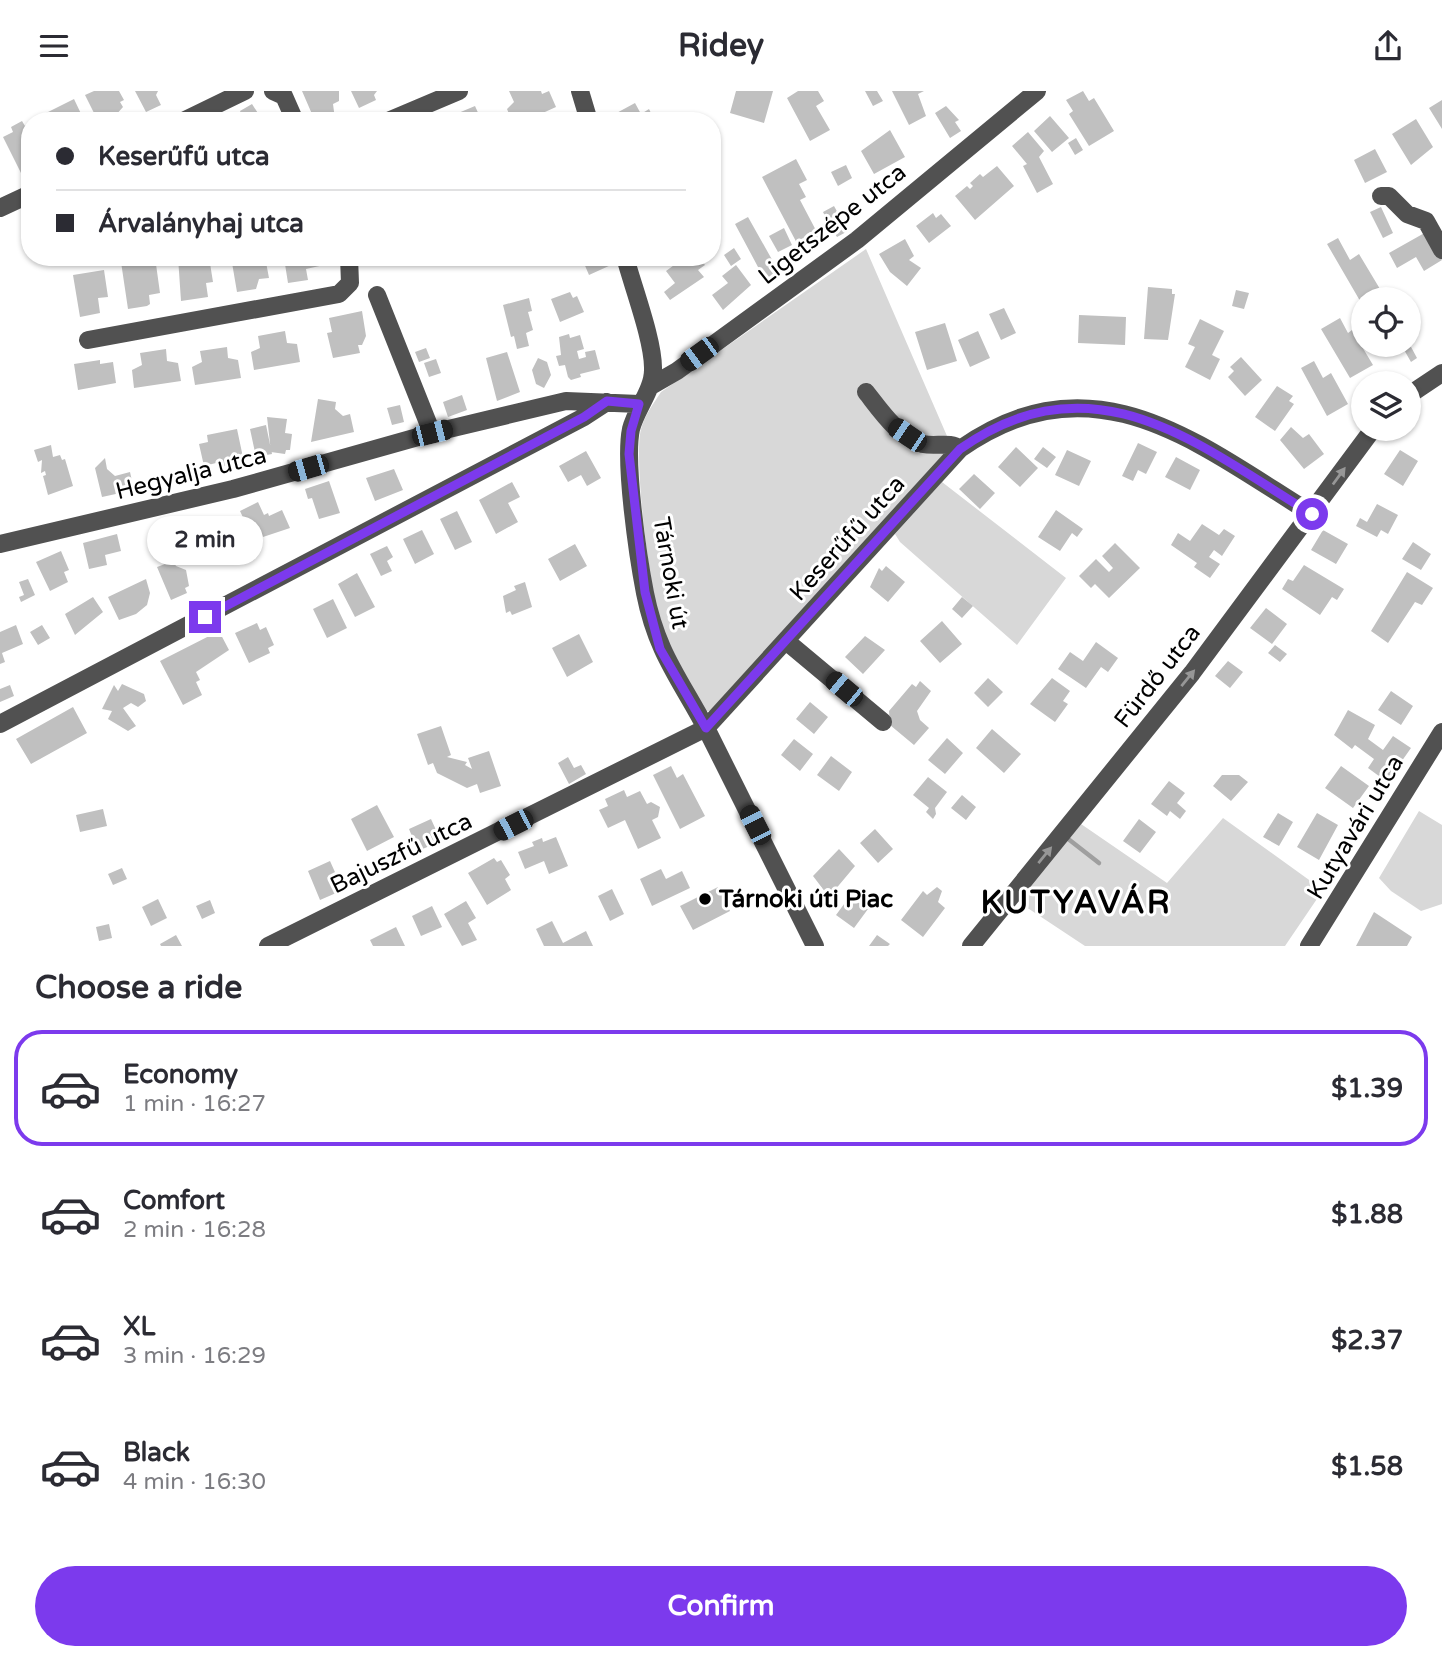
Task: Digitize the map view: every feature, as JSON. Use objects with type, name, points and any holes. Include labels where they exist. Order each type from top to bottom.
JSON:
[{"type":"street","points":[[202,112],[245,91]]},
{"type":"street","points":[[273,91],[284,96],[291,112]]},
{"type":"street","points":[[409,112],[459,91]]},
{"type":"street","points":[[580,91],[586,112]]},
{"type":"street","name":"Ligetszépe utca","points":[[651,386],[688,363],[857,240],[1037,91]]},
{"type":"street","points":[[1381,196],[1389,197],[1407,214],[1426,221],[1442,250]]},
{"type":"street","points":[[0,208],[21,198]]},
{"type":"street","points":[[88,340],[339,294],[350,283],[349,266]]},
{"type":"street","points":[[627,266],[653,361],[651,386]]},
{"type":"street","points":[[377,295],[432,433]]},
{"type":"street","points":[[1421,387],[1442,373]]},
{"type":"street","name":"Tárnoki út","points":[[651,386],[639,404],[631,431],[629,454],[645,592],[660,649],[706,728],[815,946]]},
{"type":"street","points":[[866,392],[894,426],[920,443],[954,444],[960,449]]},
{"type":"street","name":"Hegyalja utca","points":[[0,544],[233,489],[432,433],[566,401],[639,404]]},
{"type":"street","points":[[0,724],[547,436],[607,401]]},
{"type":"street","name":"Keserűfű utca","points":[[706,728],[960,449],[1005,422],[1058,408],[1117,412],[1174,429],[1312,514]]},
{"type":"street","name":"Fürdő utca","points":[[971,946],[1192,673],[1364,441]]},
{"type":"street","points":[[786,641],[883,722]]},
{"type":"street","name":"Bajuszfű utca","points":[[268,946],[706,728]]},
{"type":"street","name":"Kutyavári utca","points":[[1309,946],[1442,732]]},
{"type":"shaded area","points":[[866,249],[947,436],[949,452],[710,711],[706,711],[673,655],[659,619],[641,500],[641,429],[661,392]]},
{"type":"shaded area","points":[[942,482],[1066,578],[1017,645],[900,542],[895,534]]},
{"type":"shaded area","points":[[1419,811],[1442,825],[1442,904],[1421,911],[1391,891],[1379,878]]},
{"type":"shaded area","points":[[1223,818],[1323,890],[1285,946],[1085,946],[1017,901],[1081,824],[1167,883]]},
{"type":"building","points":[[94,91],[119,91],[124,100],[120,102],[123,107],[119,112],[94,112],[85,95]]},
{"type":"building","points":[[135,91],[158,91],[156,95],[161,105],[146,112]]},
{"type":"building","points":[[302,91],[339,91],[339,101],[333,104],[334,112],[311,112]]},
{"type":"building","points":[[351,91],[377,91],[374,95],[376,100],[359,108]]},
{"type":"building","points":[[509,91],[541,91],[542,94],[549,91],[556,107],[545,112],[508,112],[507,109],[514,102]]},
{"type":"building","points":[[736,91],[773,91],[764,123],[730,113]]},
{"type":"building","points":[[798,91],[818,91],[824,101],[816,106],[830,130],[810,141],[787,98]]},
{"type":"building","points":[[865,91],[877,91],[883,101],[873,106]]},
{"type":"building","points":[[892,91],[924,91],[918,94],[926,116],[909,125]]},
{"type":"building","points":[[1083,91],[1089,101],[1094,98],[1114,131],[1089,146],[1069,114],[1073,111],[1066,100]]},
{"type":"building","points":[[74,99],[80,112],[48,112]]},
{"type":"building","points":[[1442,100],[1442,129],[1429,108]]},
{"type":"building","points":[[635,103],[640,112],[618,112]]},
{"type":"building","points":[[252,104],[257,112],[240,112]]},
{"type":"building","points":[[475,106],[478,112],[461,112]]},
{"type":"building","points":[[946,106],[959,120],[955,122],[961,131],[950,138],[935,113]]},
{"type":"building","points":[[1050,116],[1069,138],[1052,152],[1034,131]]},
{"type":"building","points":[[1416,119],[1433,147],[1411,165],[1392,134]]},
{"type":"building","points":[[21,122],[21,173],[3,137],[13,132],[11,127]]},
{"type":"building","points":[[890,130],[905,157],[874,174],[861,151]]},
{"type":"building","points":[[1028,132],[1044,151],[1039,157],[1053,184],[1037,193],[1023,166],[1027,164],[1012,146]]},
{"type":"building","points":[[1076,138],[1083,150],[1075,155],[1068,143]]},
{"type":"building","points":[[1375,149],[1387,172],[1365,183],[1354,160]]},
{"type":"building","points":[[796,159],[807,180],[799,184],[806,197],[800,200],[820,238],[800,249],[762,177]]},
{"type":"building","points":[[846,165],[852,178],[838,186],[831,172]]},
{"type":"building","points":[[997,166],[1014,186],[975,220],[955,196],[967,186],[970,189],[973,186],[970,183],[980,174],[983,177]]},
{"type":"building","points":[[834,206],[848,231],[837,237],[835,234],[829,237],[822,225],[828,222],[823,212]]},
{"type":"building","points":[[1381,207],[1393,233],[1383,238],[1370,212]]},
{"type":"building","points":[[933,213],[936,218],[941,214],[951,226],[929,243],[916,226]]},
{"type":"building","points":[[748,217],[779,272],[765,280],[735,224]]},
{"type":"building","points":[[784,228],[792,245],[778,252],[769,236]]},
{"type":"building","points":[[1428,231],[1442,260],[1424,271],[1416,257],[1397,268],[1389,253]]},
{"type":"building","points":[[1338,238],[1350,260],[1359,254],[1379,287],[1352,287],[1327,244]]},
{"type":"building","points":[[905,239],[914,256],[909,260],[921,268],[907,286],[890,272],[879,254]]},
{"type":"building","points":[[734,248],[741,259],[731,266],[724,255]]},
{"type":"building","points":[[736,265],[751,285],[723,310],[712,295],[728,283],[722,276]]},
{"type":"building","points":[[122,266],[156,266],[160,293],[149,295],[150,304],[147,306],[128,309]]},
{"type":"building","points":[[179,266],[210,266],[213,282],[206,283],[208,297],[181,301]]},
{"type":"building","points":[[233,266],[267,266],[269,278],[259,279],[256,289],[237,292]]},
{"type":"building","points":[[285,266],[320,266],[306,269],[308,280],[288,283]]},
{"type":"building","points":[[585,266],[609,266],[589,275]]},
{"type":"building","points":[[673,266],[704,266],[698,270],[704,277],[670,300],[664,292],[675,283],[666,271]]},
{"type":"building","points":[[104,270],[108,297],[98,298],[100,313],[80,317],[73,275]]},
{"type":"building","points":[[1148,287],[1172,289],[1172,294],[1175,294],[1168,340],[1144,339]]},
{"type":"building","points":[[1236,290],[1249,293],[1244,309],[1232,306]]},
{"type":"building","points":[[570,292],[573,298],[577,296],[584,312],[560,322],[551,299]]},
{"type":"building","points":[[529,298],[532,311],[528,312],[533,330],[526,333],[529,346],[517,349],[503,305]]},
{"type":"building","points":[[1004,308],[1016,333],[1001,340],[989,314]]},
{"type":"building","points":[[362,311],[366,336],[362,345],[358,345],[360,353],[333,358],[327,333],[332,332],[329,318]]},
{"type":"building","points":[[1079,315],[1126,317],[1125,345],[1078,343]]},
{"type":"building","points":[[1340,318],[1348,333],[1351,331],[1351,357],[1368,357],[1373,365],[1362,371],[1351,371],[1350,378],[1321,329]]},
{"type":"building","points":[[1200,319],[1224,331],[1212,355],[1220,359],[1210,380],[1185,367],[1195,347],[1188,344]]},
{"type":"building","points":[[945,323],[957,361],[927,370],[915,332]]},
{"type":"building","points":[[285,331],[287,343],[297,344],[300,362],[254,370],[251,352],[260,348],[258,336]]},
{"type":"building","points":[[978,331],[990,358],[970,367],[958,340]]},
{"type":"building","points":[[569,334],[570,338],[580,335],[584,349],[577,351],[579,359],[586,357],[585,352],[595,350],[600,369],[580,374],[581,377],[571,380],[568,377],[565,365],[559,366],[556,356],[561,355],[559,337]]},
{"type":"building","points":[[227,347],[228,358],[238,360],[241,378],[195,385],[192,367],[202,362],[200,351]]},
{"type":"building","points":[[426,348],[430,358],[419,362],[415,352]]},
{"type":"building","points":[[166,349],[167,361],[178,363],[181,381],[134,388],[132,370],[142,365],[140,353]]},
{"type":"building","points":[[507,352],[520,392],[497,401],[486,358]]},
{"type":"building","points":[[1241,357],[1262,380],[1245,396],[1228,377],[1234,371],[1230,367]]},
{"type":"building","points":[[538,358],[547,362],[551,375],[544,388],[536,384],[532,370]]},
{"type":"building","points":[[436,359],[441,373],[429,377],[424,363]]},
{"type":"building","points":[[100,360],[100,364],[113,362],[116,383],[78,390],[74,364]]},
{"type":"building","points":[[1314,361],[1323,378],[1331,373],[1348,404],[1327,416],[1301,368]]},
{"type":"building","points":[[1277,386],[1293,396],[1289,401],[1294,404],[1275,431],[1255,417]]},
{"type":"building","points":[[462,395],[467,410],[448,417],[443,402]]},
{"type":"building","points":[[318,399],[336,402],[335,409],[343,416],[350,414],[354,432],[311,442]]},
{"type":"building","points":[[400,405],[404,422],[392,425],[387,408]]},
{"type":"building","points":[[267,417],[287,419],[285,433],[292,434],[290,450],[286,450],[285,454],[271,452]]},
{"type":"building","points":[[266,425],[272,454],[256,457],[250,429]]},
{"type":"building","points":[[1291,427],[1303,438],[1309,434],[1324,454],[1304,469],[1280,440]]},
{"type":"building","points":[[237,429],[244,462],[221,467],[220,462],[204,466],[199,444],[208,442],[207,435]]},
{"type":"building","points":[[1138,443],[1157,452],[1146,474],[1138,470],[1133,481],[1122,476]]},
{"type":"building","points":[[51,445],[53,457],[60,455],[62,460],[65,459],[73,486],[48,495],[43,476],[46,475],[45,471],[41,473],[42,460],[38,462],[34,450]]},
{"type":"building","points":[[1016,447],[1038,468],[1020,487],[998,467]]},
{"type":"building","points":[[1043,447],[1056,457],[1047,468],[1034,459]]},
{"type":"building","points":[[1067,450],[1091,461],[1079,486],[1055,475]]},
{"type":"building","points":[[1400,450],[1418,461],[1403,486],[1384,474]]},
{"type":"building","points":[[586,451],[601,478],[587,486],[581,475],[568,482],[559,466]]},
{"type":"building","points":[[1176,457],[1200,470],[1190,490],[1165,477]]},
{"type":"building","points":[[105,458],[107,469],[115,476],[130,472],[134,490],[102,497],[95,468]]},
{"type":"building","points":[[394,469],[403,490],[375,501],[366,478]]},
{"type":"building","points":[[974,474],[995,493],[980,509],[959,489]]},
{"type":"building","points":[[329,481],[340,513],[319,519],[312,498],[308,499],[305,489]]},
{"type":"building","points":[[512,482],[520,497],[508,503],[518,522],[496,534],[479,500]]},
{"type":"building","points":[[258,502],[264,515],[268,513],[269,516],[282,510],[290,528],[263,537],[255,522],[247,526],[240,511]]},
{"type":"building","points":[[1377,504],[1398,515],[1388,534],[1381,530],[1377,537],[1356,526],[1360,518],[1367,522]]},
{"type":"building","points":[[1056,510],[1083,529],[1077,537],[1072,533],[1060,551],[1038,537]]},
{"type":"building","points":[[457,511],[472,542],[455,550],[440,519]]},
{"type":"building","points":[[1202,524],[1219,535],[1224,529],[1235,536],[1222,556],[1214,550],[1209,557],[1220,564],[1210,578],[1194,567],[1197,563],[1171,545],[1178,533],[1190,541]]},
{"type":"building","points":[[422,530],[434,554],[415,564],[403,539]]},
{"type":"building","points":[[1323,530],[1348,544],[1336,564],[1311,550]]},
{"type":"building","points":[[117,534],[121,551],[105,555],[107,565],[89,569],[83,543]]},
{"type":"building","points":[[224,537],[227,545],[220,548],[223,554],[206,561],[199,545]]},
{"type":"building","points":[[1413,542],[1431,554],[1421,570],[1402,559]]},
{"type":"building","points":[[1115,543],[1140,568],[1109,598],[1095,584],[1091,588],[1079,576],[1096,559],[1109,572],[1113,568],[1102,556]]},
{"type":"building","points":[[575,544],[587,566],[560,581],[548,559]]},
{"type":"building","points":[[387,546],[393,557],[387,561],[392,571],[381,576],[370,554]]},
{"type":"building","points":[[61,551],[69,570],[64,572],[68,582],[50,591],[36,562]]},
{"type":"building","points":[[173,561],[176,566],[186,570],[189,586],[185,588],[187,593],[171,600],[157,567]]},
{"type":"building","points":[[1304,565],[1344,589],[1337,600],[1332,597],[1320,615],[1282,589],[1288,579],[1293,581]]},
{"type":"building","points":[[886,566],[905,582],[888,602],[870,587],[879,568],[882,571]]},
{"type":"building","points":[[1407,572],[1433,588],[1422,605],[1415,602],[1388,643],[1371,631]]},
{"type":"building","points":[[357,573],[375,607],[355,617],[338,584]]},
{"type":"building","points":[[28,579],[35,595],[21,602],[19,597],[24,595],[19,582]]},
{"type":"building","points":[[146,579],[150,593],[147,605],[136,614],[119,620],[108,597]]},
{"type":"building","points":[[525,582],[532,607],[512,615],[510,611],[506,613],[503,596],[516,590],[514,586]]},
{"type":"building","points":[[93,597],[103,612],[75,635],[65,614]]},
{"type":"building","points":[[962,597],[973,606],[962,618],[952,609]]},
{"type":"building","points":[[333,599],[347,628],[327,638],[313,609]]},
{"type":"building","points":[[1266,608],[1287,624],[1272,644],[1250,628]]},
{"type":"building","points":[[942,621],[962,644],[940,663],[920,641]]},
{"type":"building","points":[[257,623],[260,630],[266,627],[274,645],[268,648],[270,653],[249,663],[235,633]]},
{"type":"building","points":[[16,625],[23,644],[2,653],[5,662],[0,664],[0,632]]},
{"type":"building","points":[[42,625],[50,638],[38,645],[30,632]]},
{"type":"building","points":[[219,631],[229,650],[196,672],[200,680],[196,682],[202,695],[183,705],[160,661]]},
{"type":"building","points":[[579,634],[593,662],[567,677],[552,648]]},
{"type":"building","points":[[865,636],[885,650],[863,674],[845,657]]},
{"type":"building","points":[[1096,642],[1118,658],[1108,672],[1101,667],[1086,688],[1058,669],[1070,652],[1083,661]]},
{"type":"building","points":[[1275,645],[1287,654],[1280,662],[1268,653]]},
{"type":"building","points":[[1228,661],[1243,672],[1230,688],[1215,676]]},
{"type":"building","points":[[988,678],[1003,692],[988,707],[974,693]]},
{"type":"building","points":[[1052,678],[1070,691],[1063,701],[1068,704],[1055,722],[1030,704]]},
{"type":"building","points":[[920,681],[931,691],[917,711],[920,720],[929,728],[914,745],[890,725],[889,711],[912,684],[916,687]]},
{"type":"building","points":[[122,684],[144,694],[146,701],[138,707],[131,703],[123,708],[136,726],[128,731],[108,719],[112,711],[102,709],[114,685],[118,691]]},
{"type":"building","points":[[10,685],[14,696],[0,702],[0,689]]},
{"type":"building","points":[[1391,691],[1413,706],[1401,725],[1378,710]]},
{"type":"building","points":[[810,702],[828,717],[814,734],[796,719]]},
{"type":"building","points":[[73,707],[87,733],[31,764],[16,739]]},
{"type":"building","points":[[1348,710],[1375,725],[1368,739],[1383,750],[1393,736],[1411,748],[1387,782],[1368,768],[1374,759],[1355,745],[1352,749],[1334,735]]},
{"type":"building","points":[[441,726],[451,755],[447,757],[467,762],[465,765],[472,769],[468,758],[489,751],[501,786],[480,793],[477,784],[467,788],[437,773],[433,763],[428,765],[417,734]]},
{"type":"building","points":[[992,729],[1021,754],[1004,773],[976,748]]},
{"type":"building","points":[[947,738],[963,753],[945,774],[928,760]]},
{"type":"building","points":[[794,739],[813,754],[800,771],[781,755]]},
{"type":"building","points":[[831,756],[852,772],[839,791],[817,775]]},
{"type":"building","points":[[568,757],[574,768],[581,765],[586,774],[569,784],[558,763]]},
{"type":"building","points":[[671,766],[677,778],[683,774],[705,816],[680,829],[653,775]]},
{"type":"building","points":[[1341,766],[1369,786],[1353,808],[1325,788]]},
{"type":"building","points":[[1222,775],[1239,775],[1248,782],[1231,801],[1213,786]]},
{"type":"building","points":[[928,777],[947,792],[935,808],[933,819],[926,812],[929,808],[913,795]]},
{"type":"building","points":[[1169,781],[1185,793],[1177,803],[1186,811],[1180,819],[1170,811],[1167,816],[1151,804]]},
{"type":"building","points":[[624,790],[627,797],[640,791],[647,804],[651,802],[660,807],[658,817],[652,820],[661,838],[638,849],[625,820],[608,828],[599,810],[608,806],[605,799]]},
{"type":"building","points":[[962,795],[976,807],[966,820],[951,808]]},
{"type":"building","points":[[377,805],[394,837],[367,851],[351,819]]},
{"type":"building","points":[[103,809],[107,826],[80,832],[76,815]]},
{"type":"building","points":[[1278,813],[1293,822],[1279,846],[1263,837]]},
{"type":"building","points":[[1317,813],[1338,825],[1319,860],[1297,847]]},
{"type":"building","points":[[431,819],[441,841],[418,851],[409,829]]},
{"type":"building","points":[[1139,819],[1156,832],[1140,853],[1123,841]]},
{"type":"building","points":[[875,829],[893,849],[878,863],[860,843]]},
{"type":"building","points":[[556,837],[568,866],[549,874],[544,861],[525,869],[518,852],[534,846],[532,842],[542,838],[543,842]]},
{"type":"building","points":[[839,849],[855,866],[829,897],[813,876]]},
{"type":"building","points":[[494,858],[497,862],[501,860],[510,875],[505,879],[511,890],[487,905],[468,873]]},
{"type":"building","points":[[330,861],[343,890],[320,900],[308,871]]},
{"type":"building","points":[[122,868],[127,879],[113,885],[108,874]]},
{"type":"building","points":[[661,869],[666,879],[682,871],[690,888],[652,906],[640,879]]},
{"type":"building","points":[[718,887],[730,911],[693,930],[680,906]]},
{"type":"building","points":[[937,887],[942,891],[938,902],[945,908],[923,937],[901,920],[923,891],[927,895]]},
{"type":"building","points":[[612,889],[624,914],[610,921],[598,896]]},
{"type":"building","points":[[850,896],[868,909],[854,928],[836,915]]},
{"type":"building","points":[[158,899],[167,918],[151,926],[142,907]]},
{"type":"building","points":[[210,900],[215,913],[202,919],[196,906]]},
{"type":"building","points":[[466,901],[476,918],[468,923],[477,940],[462,946],[444,914]]},
{"type":"building","points":[[432,906],[442,927],[421,936],[412,916]]},
{"type":"building","points":[[1374,912],[1412,937],[1407,946],[1356,946]]},
{"type":"building","points":[[552,921],[563,943],[586,931],[593,946],[544,946],[536,929]]},
{"type":"building","points":[[109,924],[112,938],[99,941],[96,927]]},
{"type":"building","points":[[396,927],[405,946],[373,946],[370,940]]},
{"type":"building","points":[[176,935],[182,946],[161,946],[160,944]]},
{"type":"building","points":[[877,935],[890,944],[869,946]]},
{"type":"waterway","points":[[1067,838],[1099,863]]},
{"type":"place","name":"Tárnoki úti Piac","points":[[705,899]]},
{"type":"district","name":"KUTYAVÁR","points":[[1076,902]]},
{"type":"route","points":[[205,617],[584,417],[607,401],[639,404],[631,431],[629,454],[645,592],[660,649],[706,728],[960,449],[1005,422],[1058,408],[1117,412],[1148,419],[1174,429],[1312,514]]}]
